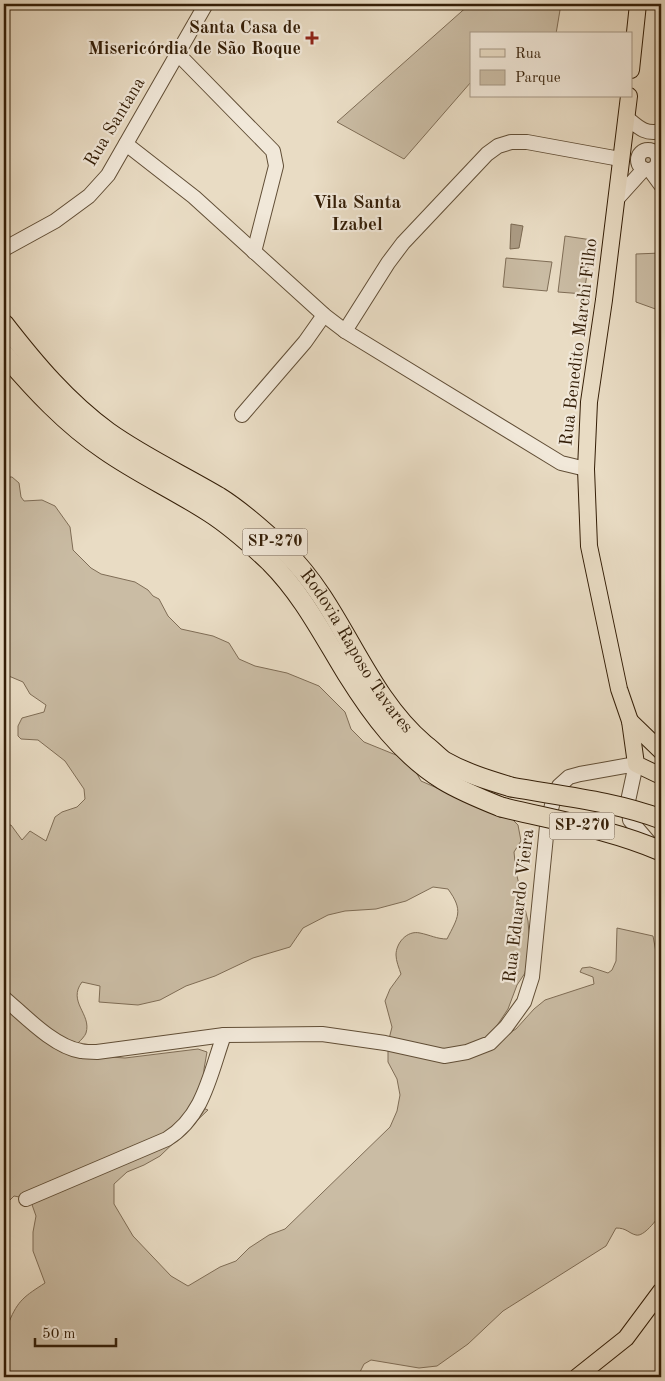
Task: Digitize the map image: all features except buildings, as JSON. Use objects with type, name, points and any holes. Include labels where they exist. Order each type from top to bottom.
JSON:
[{"type":"highway","name":"Rodovia Raposo Tavares","points":[[4,324],[32,360],[67,398],[109,432],[220,498],[257,525],[288,554],[311,582],[334,616],[378,690],[396,715],[443,760],[476,776],[511,787],[605,803],[661,819]]},
{"type":"highway","name":"Rodovia Raposo Tavares","points":[[4,354],[60,414],[103,450],[208,512],[241,536],[265,558],[295,590],[318,623],[366,704],[387,731],[412,756],[441,779],[470,795],[500,807],[639,841],[661,852]]},
{"type":"main road","points":[[632,61],[638,4]]},
{"type":"main road","name":"Rua Benedito Marchi Filho","points":[[628,98],[589,402],[586,469],[589,546],[619,689],[630,721],[636,764]]},
{"type":"main road","points":[[630,721],[661,751]]},
{"type":"main road","points":[[636,764],[661,776]]},
{"type":"main road","points":[[577,1377],[626,1338],[661,1291]]},
{"type":"street","name":"Rua Santana","points":[[4,249],[55,221],[89,196],[108,175],[206,4]]},
{"type":"street","points":[[177,53],[273,151],[276,166],[254,252]]},
{"type":"street","points":[[626,117],[641,130],[656,132],[648,150],[642,151],[638,156],[639,165],[653,167]]},
{"type":"street","points":[[345,331],[388,263],[404,243],[487,154],[498,146],[511,142],[527,142],[620,160]]},
{"type":"street","points":[[126,144],[194,197],[324,315],[345,331],[561,463],[586,469]]},
{"type":"street","points":[[653,167],[661,185]]},
{"type":"street","points":[[616,200],[653,167]]},
{"type":"street","points":[[242,415],[305,342],[324,315]]},
{"type":"street","points":[[636,764],[628,801],[630,820],[661,852]]},
{"type":"street","name":"Rua Eduardo Vieira","points":[[4,998],[45,1033],[65,1046],[80,1051],[97,1052],[224,1035],[322,1034],[385,1043],[444,1056],[467,1052],[490,1043],[506,1027],[524,1002],[532,977],[547,826],[559,786],[569,777],[636,764]]},
{"type":"street","points":[[26,1199],[177,1133],[190,1120],[199,1106],[224,1035]]},
{"type":"green space","points":[[470,4],[561,4],[556,32],[470,32],[470,83],[404,159],[337,122]]},
{"type":"green space","points":[[648,151],[656,159],[648,167],[640,159]]},
{"type":"green space","points":[[565,236],[592,240],[584,294],[558,292]]},
{"type":"green space","points":[[661,253],[661,311],[636,302],[636,254]]},
{"type":"green space","points":[[506,258],[552,262],[547,291],[503,287]]},
{"type":"green space","points":[[4,477],[12,477],[19,483],[21,497],[24,501],[42,500],[55,506],[70,527],[73,550],[91,568],[101,574],[135,582],[148,590],[159,599],[168,616],[181,629],[213,636],[229,643],[239,659],[255,666],[287,673],[319,686],[345,712],[351,729],[364,742],[396,755],[412,765],[421,781],[437,788],[476,789],[492,799],[518,825],[521,841],[514,852],[516,872],[528,921],[530,948],[525,973],[517,985],[508,1009],[494,1030],[504,1036],[516,1029],[545,1000],[594,984],[593,977],[580,972],[582,968],[590,967],[608,973],[612,970],[616,961],[617,928],[653,936],[656,952],[661,954],[661,1214],[653,1224],[639,1235],[616,1228],[606,1246],[503,1311],[468,1344],[437,1366],[419,1368],[371,1360],[364,1364],[358,1376],[345,1377],[4,1377],[4,1323],[9,1322],[23,1299],[45,1283],[33,1251],[33,1232],[36,1216],[30,1199],[14,1196],[4,1206],[4,826],[11,825],[22,840],[30,831],[46,841],[55,817],[62,812],[77,807],[85,799],[84,789],[65,761],[38,740],[21,739],[18,736],[18,726],[22,718],[44,712],[46,705],[30,694],[23,682],[4,674]],"holes":[[[433,887],[448,889],[456,903],[458,914],[447,939],[411,933],[403,938],[396,950],[396,960],[401,974],[390,989],[385,1001],[392,1027],[388,1043],[388,1062],[397,1079],[400,1095],[397,1111],[390,1127],[285,1229],[269,1235],[249,1248],[236,1261],[220,1267],[188,1286],[171,1276],[133,1236],[114,1204],[114,1184],[127,1172],[160,1156],[208,1110],[203,1108],[204,1069],[207,1052],[198,1049],[125,1058],[96,1056],[79,1048],[78,1043],[83,1038],[87,1026],[77,996],[82,982],[100,986],[99,1002],[138,1005],[160,1000],[186,986],[215,976],[253,958],[290,947],[303,928],[328,915],[345,911],[376,909],[406,901]]]},
{"type":"shaded area","points":[[511,224],[523,226],[519,248],[510,249]]},
{"type":"place","name":"Santa Casa de Misericórdia de São Roque","points":[[312,38]]},
{"type":"district","name":"Vila Santa Izabel","points":[[357,214]]}]
